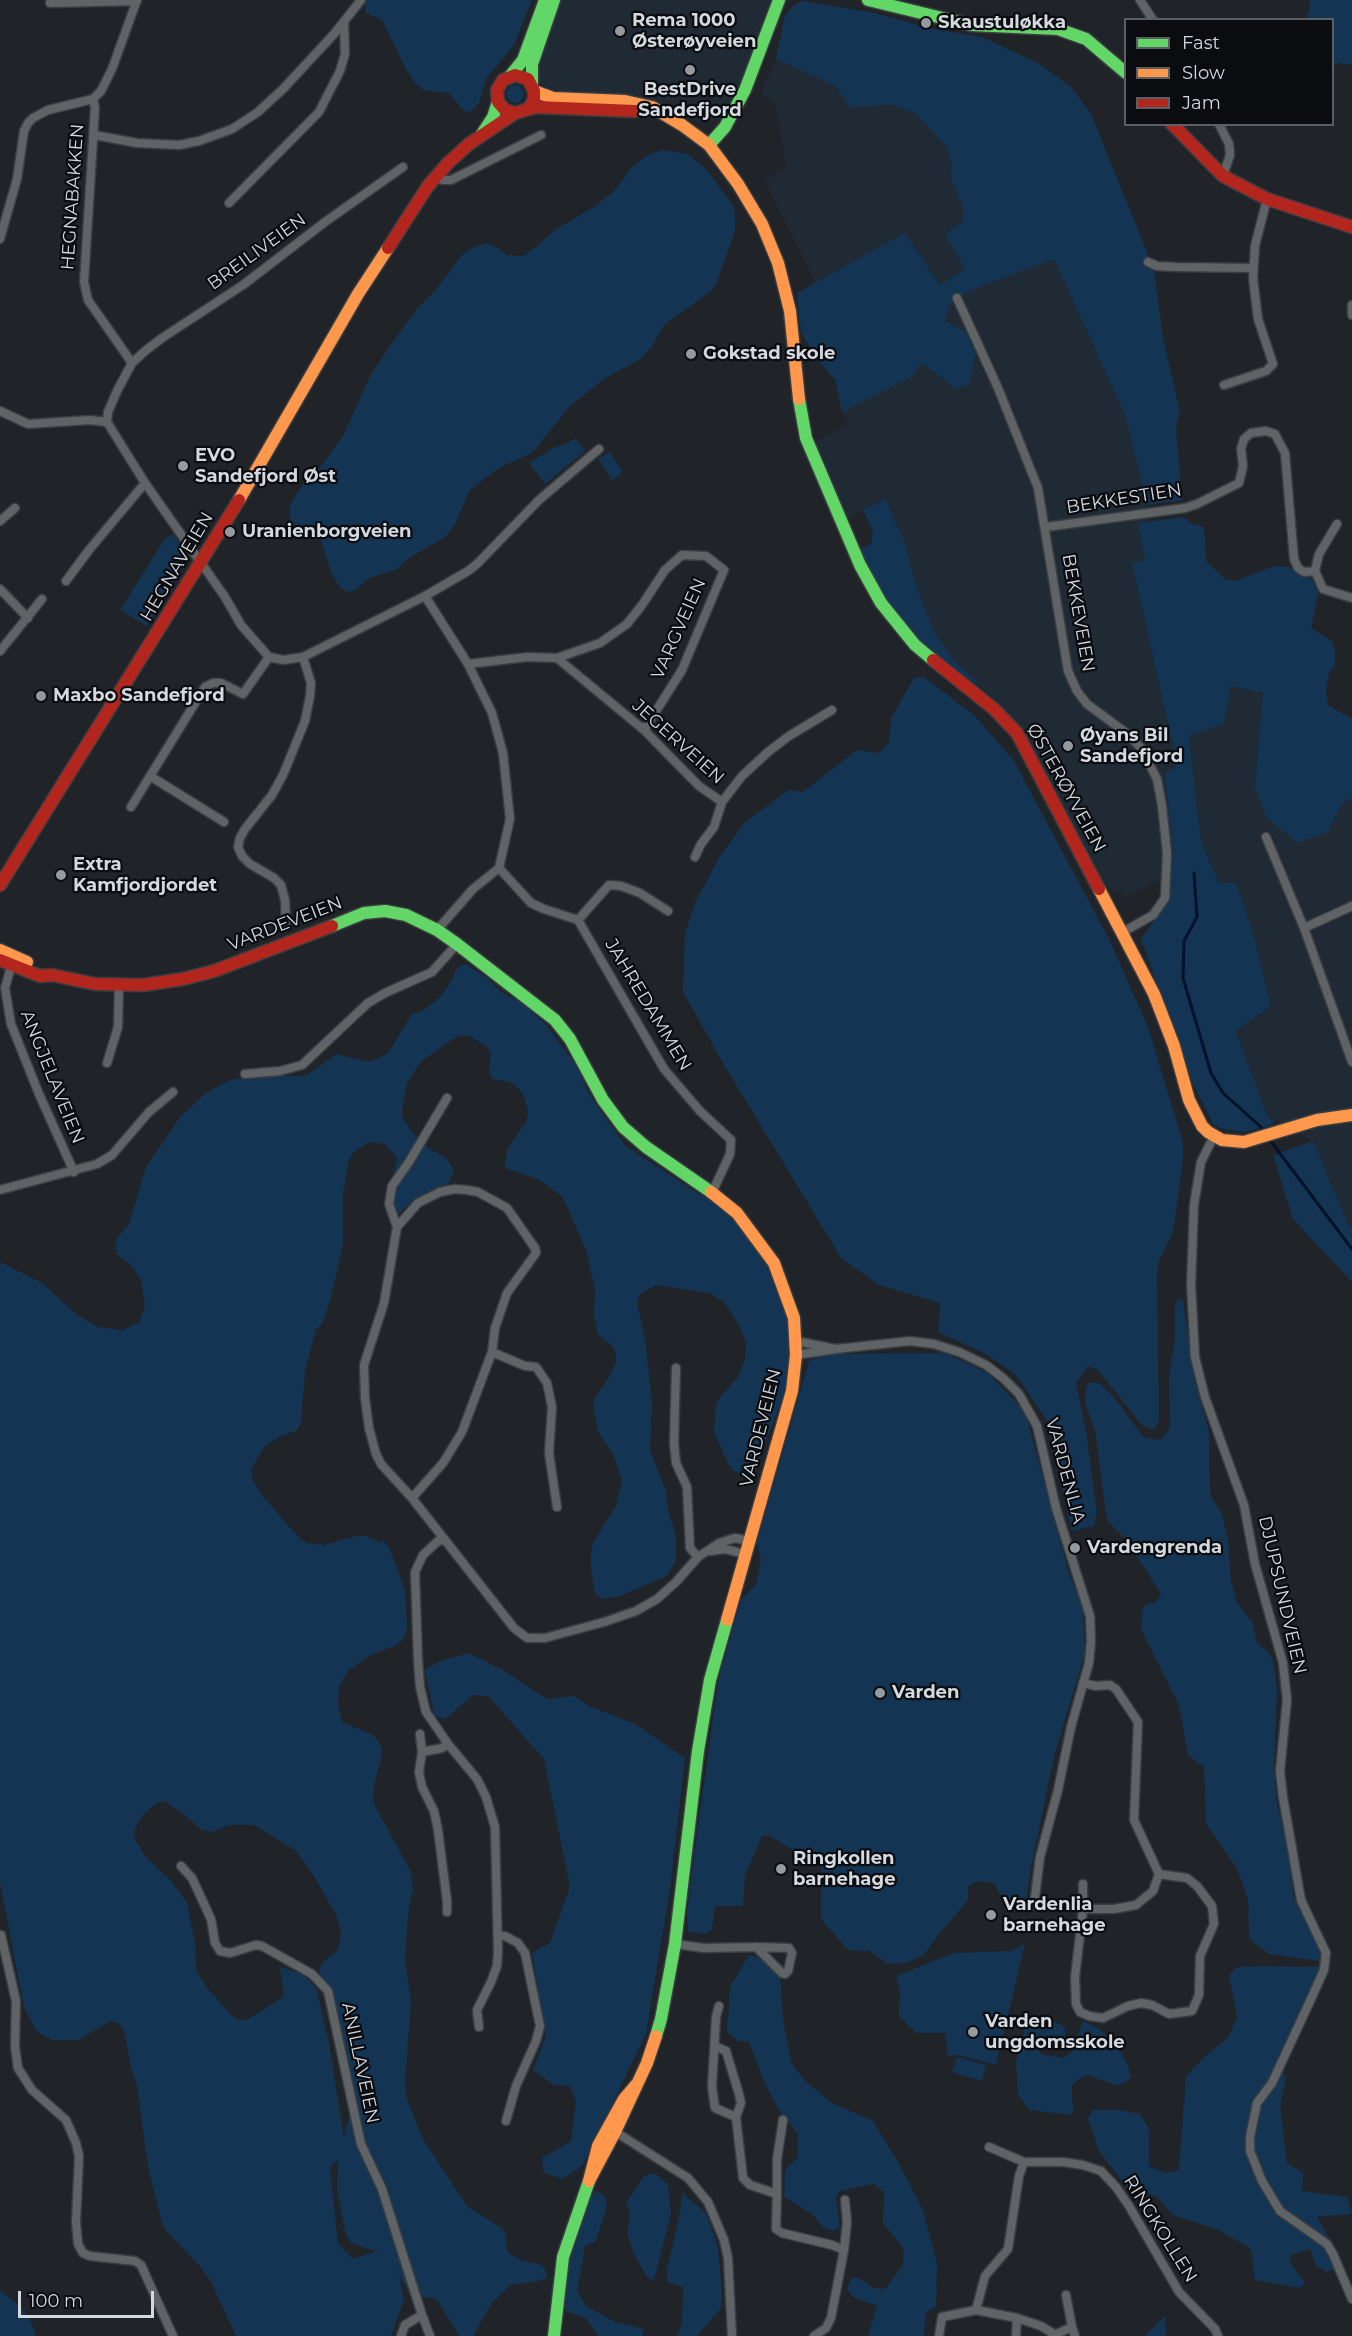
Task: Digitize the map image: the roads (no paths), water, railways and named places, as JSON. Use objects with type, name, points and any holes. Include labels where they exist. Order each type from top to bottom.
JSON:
[{"type":"main road","points":[[545,0],[523,60],[498,86],[496,94],[498,102],[505,110],[515,113],[529,108],[534,100],[531,64],[554,0]]},
{"type":"main road","points":[[709,145],[725,127],[745,90],[779,0]]},
{"type":"main road","points":[[868,0],[900,4],[971,25],[1058,29],[1086,39],[1113,60],[1124,73]]},
{"type":"main road","points":[[511,75],[522,76],[533,87]]},
{"type":"main road","name":"ØSTERØYVEIEN","points":[[533,87],[553,98],[634,103],[652,108],[682,125],[709,145],[738,184],[762,224],[778,262],[790,311],[799,404],[806,438],[826,489],[870,584],[886,611],[915,645],[994,709],[1017,733],[1042,774],[1154,994],[1174,1046],[1193,1110],[1202,1126],[1214,1136]]},
{"type":"main road","name":"HEGNAVEIEN","points":[[482,135],[493,117],[498,102]]},
{"type":"main road","name":"ØSTERØYVEIEN","points":[[529,108],[622,109],[664,116]]},
{"type":"main road","name":"HEGNAVEIEN","points":[[1,886],[202,563],[358,294],[436,176],[459,153],[515,113]]},
{"type":"main road","points":[[1174,126],[1208,163],[1224,176],[1267,199],[1319,219],[1352,227]]},
{"type":"main road","name":"VARDEVEIEN","points":[[0,950],[8,961],[42,968],[52,975],[73,981],[119,986],[166,982],[206,974],[364,913],[395,912],[418,920],[457,945],[555,1020],[570,1039],[603,1100],[623,1127],[646,1148],[712,1193],[744,1221],[774,1263],[790,1303],[796,1341],[790,1399],[710,1680],[703,1714],[675,1944],[661,2019],[647,2063],[611,2129],[598,2146],[589,2181],[563,2257],[554,2336]]},
{"type":"main road","points":[[1214,1136],[1237,1142],[1352,1114]]},
{"type":"street","points":[[94,135],[137,143],[179,146],[232,129],[267,105],[344,22],[361,0]]},
{"type":"street","points":[[1140,0],[1152,18]]},
{"type":"street","points":[[0,239],[17,179],[24,131],[28,123],[48,110],[93,99],[101,90],[112,69],[137,1],[50,3]]},
{"type":"street","points":[[229,203],[319,112],[340,71],[345,54],[344,22]]},
{"type":"street","name":"HEGNABAKKEN","points":[[93,99],[94,135],[84,274],[86,291],[88,300],[132,363]]},
{"type":"street","points":[[1220,126],[1229,144],[1230,155],[1224,176]]},
{"type":"street","points":[[436,176],[443,180],[451,180],[542,135]]},
{"type":"street","name":"BREILIVEIEN","points":[[132,363],[162,338],[243,285],[325,222],[403,167]]},
{"type":"street","points":[[1224,385],[1266,371],[1273,364],[1258,319],[1252,268],[1267,199]]},
{"type":"street","points":[[1148,262],[1157,266],[1252,268]]},
{"type":"street","name":"BEKKEVEIEN","points":[[957,298],[998,388],[1038,488],[1068,671],[1077,691],[1087,704],[1125,732],[1141,748],[1157,779],[1167,853],[1165,898],[1153,915],[1123,932]]},
{"type":"street","points":[[1352,305],[1352,315]]},
{"type":"street","points":[[132,363],[112,401],[107,422],[225,597],[241,625],[268,657],[283,660],[303,657],[425,596],[477,564],[539,500],[599,449]]},
{"type":"street","points":[[0,411],[28,424],[90,420],[107,422]]},
{"type":"street","name":"BEKKESTIEN","points":[[1046,527],[1185,508],[1197,504],[1239,483],[1243,466],[1241,449],[1244,439],[1251,433],[1266,431],[1275,434],[1285,453],[1294,559],[1298,568],[1304,572],[1315,571]]},
{"type":"street","points":[[66,581],[146,483]]},
{"type":"street","points":[[0,521],[15,508]]},
{"type":"street","points":[[1337,524],[1319,554],[1315,571],[1323,589],[1352,598]]},
{"type":"street","name":"VARGVEIEN","points":[[557,658],[600,643],[620,631],[642,605],[665,570],[682,555],[706,556],[724,570],[682,670],[644,730]]},
{"type":"street","points":[[0,589],[28,618]]},
{"type":"street","points":[[425,596],[468,664],[492,713],[503,753],[510,819],[499,868],[473,889],[436,930]]},
{"type":"street","points":[[0,651],[42,599]]},
{"type":"street","points":[[131,807],[205,687],[213,682],[221,683],[243,694],[268,657]]},
{"type":"street","points":[[286,926],[285,900],[281,885],[274,878],[250,864],[242,856],[238,847],[245,829],[272,795],[283,775],[305,721],[311,683],[303,657]]},
{"type":"street","points":[[468,664],[527,657],[557,658]]},
{"type":"street","name":"JEGERVEIEN","points":[[557,658],[644,730],[699,786],[722,802],[742,776],[768,752],[832,710]]},
{"type":"street","points":[[150,776],[224,822]]},
{"type":"street","points":[[695,857],[700,844],[714,827],[722,802]]},
{"type":"street","points":[[1266,837],[1304,927],[1352,1062]]},
{"type":"street","points":[[499,868],[531,903],[578,920],[609,885],[621,886],[640,893],[668,911]]},
{"type":"street","points":[[1304,927],[1352,906]]},
{"type":"street","name":"JAHREDAMMEN","points":[[578,920],[664,1069],[700,1111],[730,1140],[730,1154],[712,1193]]},
{"type":"street","points":[[245,1074],[280,1071],[302,1065],[368,1003],[432,972],[457,945]]},
{"type":"street","name":"ANGJELAVEIEN","points":[[8,961],[5,988],[11,1024],[74,1172]]},
{"type":"street","points":[[107,1063],[118,1027],[119,986]]},
{"type":"street","points":[[0,1190],[98,1164],[112,1155],[149,1112],[173,1092]]},
{"type":"street","points":[[447,1098],[392,1186],[389,1204],[397,1227],[384,1303],[364,1365],[365,1398],[376,1454],[381,1464],[412,1498],[514,1628],[522,1635],[535,1639],[576,1630],[636,1611],[657,1599],[706,1551],[719,1543],[735,1538],[749,1541]]},
{"type":"street","name":"DJUPSUNDVEIEN","points":[[1214,1136],[1201,1162],[1194,1205],[1191,1285],[1193,1343],[1199,1377],[1244,1505],[1255,1564],[1283,1663],[1287,1700],[1280,1771],[1282,1797],[1301,1900],[1326,1953],[1324,1970],[1311,1999],[1272,2083],[1257,2103],[1250,2137],[1250,2151],[1262,2181],[1280,2211],[1327,2244],[1352,2299]]},
{"type":"street","points":[[397,1227],[418,1203],[440,1192],[455,1189],[478,1192],[507,1208],[535,1248],[536,1253],[507,1293],[495,1328],[492,1352],[475,1402],[457,1442],[443,1463],[412,1498]]},
{"type":"street","name":"VARDENLIA","points":[[796,1341],[836,1348]]},
{"type":"street","name":"VARDENLIA","points":[[796,1355],[803,1356],[836,1348],[910,1341],[934,1344],[959,1352],[986,1365],[1019,1394],[1037,1426],[1056,1508],[1089,1616],[1091,1652],[1040,1857],[1034,1905]]},
{"type":"street","points":[[492,1352],[525,1366],[536,1367],[547,1383],[552,1407],[549,1454],[556,1507]]},
{"type":"street","points":[[676,1368],[674,1443],[676,1463],[687,1487],[690,1548],[698,1557]]},
{"type":"street","points":[[444,1540],[432,1546],[420,1560],[415,1572],[422,1699],[426,1712],[448,1744],[477,1779],[486,1797],[495,1827],[499,1936],[497,1966],[477,2010],[476,2018],[479,2027]]},
{"type":"street","points":[[706,1551],[725,1549],[745,1554]]},
{"type":"street","points":[[1083,1683],[1096,1686],[1110,1684],[1116,1689],[1138,1722],[1134,1820],[1159,1875],[1152,1891],[1137,1905],[1114,1909],[1083,1909]]},
{"type":"street","points":[[420,1734],[422,1752],[420,1779],[434,1811],[438,1830],[447,1912]]},
{"type":"street","points":[[422,1752],[442,1748],[448,1744]]},
{"type":"street","name":"ANILLAVEIEN","points":[[181,1866],[192,1878],[211,1919],[215,1942],[220,1951],[230,1953],[256,1945],[262,1946],[312,1974],[328,1990],[361,2144],[382,2189],[430,2336]]},
{"type":"street","points":[[1083,1884],[1083,1909],[1075,1977],[1076,2004],[1080,2012],[1103,2018],[1128,2006],[1141,2003],[1169,2014],[1192,2011],[1199,1995],[1200,1956],[1214,1924],[1212,1906],[1197,1886],[1187,1878],[1159,1875]]},
{"type":"street","points":[[1,1935],[16,2001],[15,2047],[18,2068],[32,2090],[66,2120],[79,2156],[76,2222],[78,2244],[83,2253],[90,2256],[124,2259],[141,2265],[173,2336]]},
{"type":"street","points":[[499,1936],[518,1943],[525,1953],[540,2026],[536,2041],[516,2086],[506,2121]]},
{"type":"street","points":[[675,1944],[705,1948],[756,1947]]},
{"type":"street","points":[[719,2006],[716,2017],[712,2087],[715,2108],[736,2117]]},
{"type":"street","points":[[715,2046],[726,2051],[741,2103],[736,2117],[743,2178],[750,2185],[777,2194]]},
{"type":"street","points":[[783,2120],[777,2159],[776,2229],[782,2233],[844,2250]]},
{"type":"street","points":[[611,2129],[688,2178],[708,2202],[724,2240],[728,2258],[732,2336]]},
{"type":"street","name":"RINGKOLLEN","points":[[989,2147],[1024,2162],[1063,2162],[1101,2171],[1129,2206],[1179,2292],[1215,2329],[1218,2336]]},
{"type":"street","points":[[975,2310],[985,2276],[1008,2249],[1019,2176],[1024,2162]]},
{"type":"street","points":[[814,2336],[826,2328],[831,2318],[844,2250],[847,2222],[845,2200]]},
{"type":"street","points":[[1066,2295],[1075,2336]]},
{"type":"street","points":[[939,2336],[942,2317],[975,2310],[1017,2318],[1041,2326],[1053,2335],[1072,2327]]},
{"type":"street","points":[[401,2336],[405,2325],[422,2315]]},
{"type":"street","points":[[1016,2336],[1017,2318]]},
{"type":"waterway","points":[[1194,873],[1197,917],[1184,941],[1183,978],[1211,1073],[1223,1093],[1261,1127],[1265,1134]]},
{"type":"waterway","points":[[1269,1139],[1352,1249]]},
{"type":"place","name":"Skaustuløkka","points":[[926,23]]},
{"type":"place","name":"Rema 1000 Østerøyveien","points":[[620,31]]},
{"type":"place","name":"BestDrive Sandefjord","points":[[690,70]]},
{"type":"place","name":"Gokstad skole","points":[[691,354]]},
{"type":"place","name":"EVO Sandefjord Øst","points":[[183,466]]},
{"type":"place","name":"Uranienborgveien","points":[[230,532]]},
{"type":"place","name":"Maxbo Sandefjord","points":[[41,696]]},
{"type":"place","name":"Øyans Bil Sandefjord","points":[[1068,746]]},
{"type":"place","name":"Extra Kamfjordjordet","points":[[61,875]]},
{"type":"place","name":"Vardengrenda","points":[[1075,1548]]},
{"type":"place","name":"Varden","points":[[880,1693]]},
{"type":"place","name":"Ringkollen barnehage","points":[[781,1869]]},
{"type":"place","name":"Vardenlia barnehage","points":[[991,1915]]},
{"type":"place","name":"Varden ungdomsskole","points":[[973,2032]]}]
